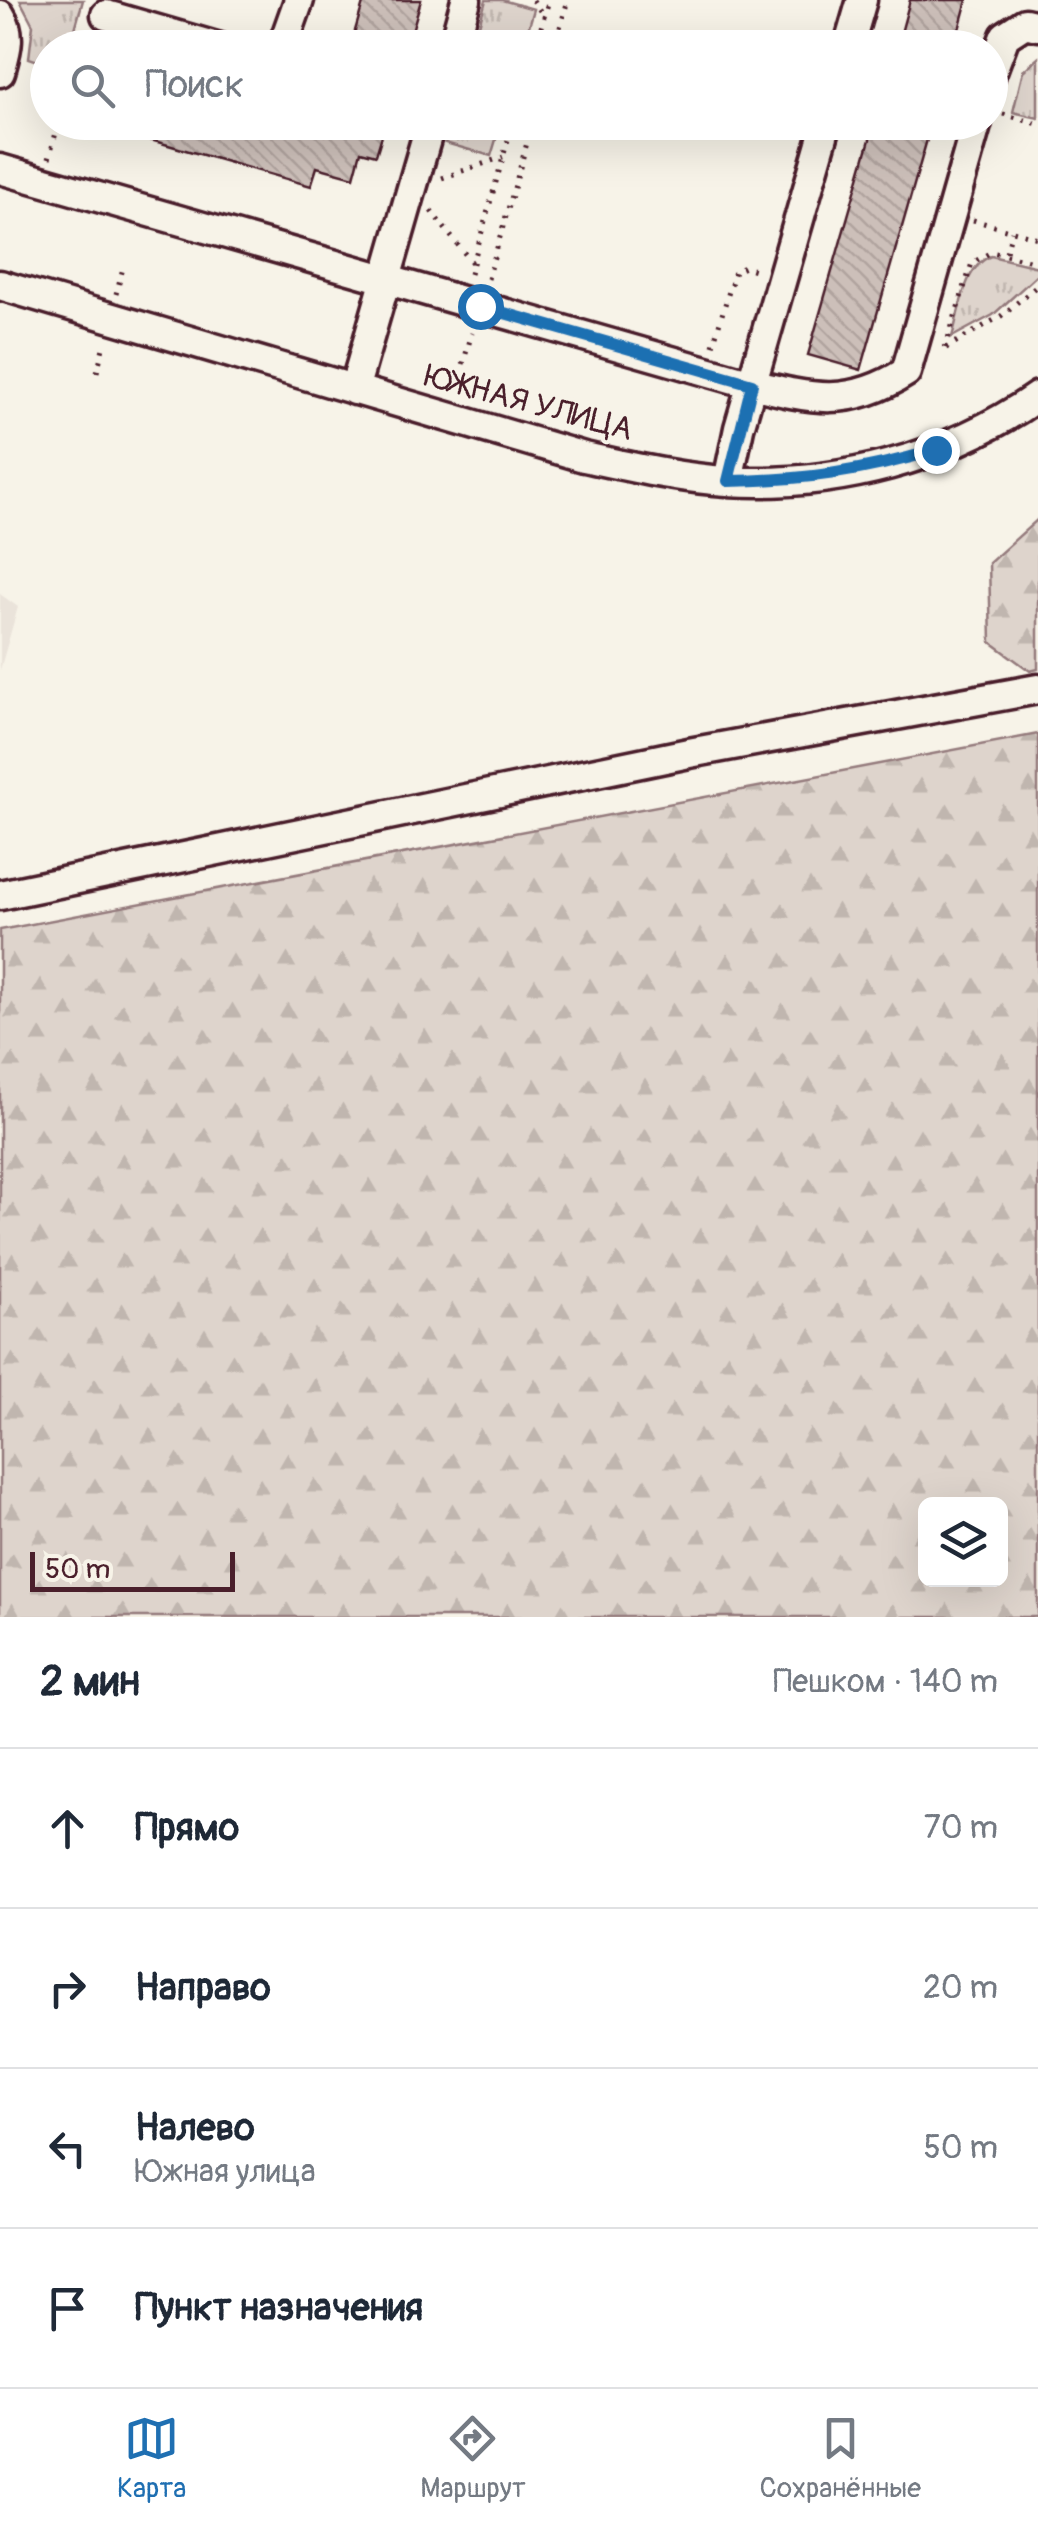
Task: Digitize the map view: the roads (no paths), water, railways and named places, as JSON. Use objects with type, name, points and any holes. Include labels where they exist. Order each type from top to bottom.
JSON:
[{"type":"street","points":[[288,30],[299,0]]},
{"type":"street","points":[[458,30],[466,0]]},
{"type":"street","points":[[853,30],[862,0]]},
{"type":"street","points":[[0,16],[8,29],[0,72]]},
{"type":"street","points":[[106,16],[156,30]]},
{"type":"street","points":[[1008,34],[1025,23],[1038,26]]},
{"type":"street","points":[[354,390],[426,140]]},
{"type":"street","points":[[728,481],[822,140]]},
{"type":"street","points":[[0,169],[752,384],[807,398],[840,399],[886,385],[906,372],[972,140]]},
{"type":"street","name":"ЮЖНАЯ УЛИЦА","points":[[0,285],[584,457],[652,472],[728,481],[802,480],[876,468],[936,450],[1004,420],[1038,396]]},
{"type":"street","points":[[0,895],[689,753],[1038,689]]}]
